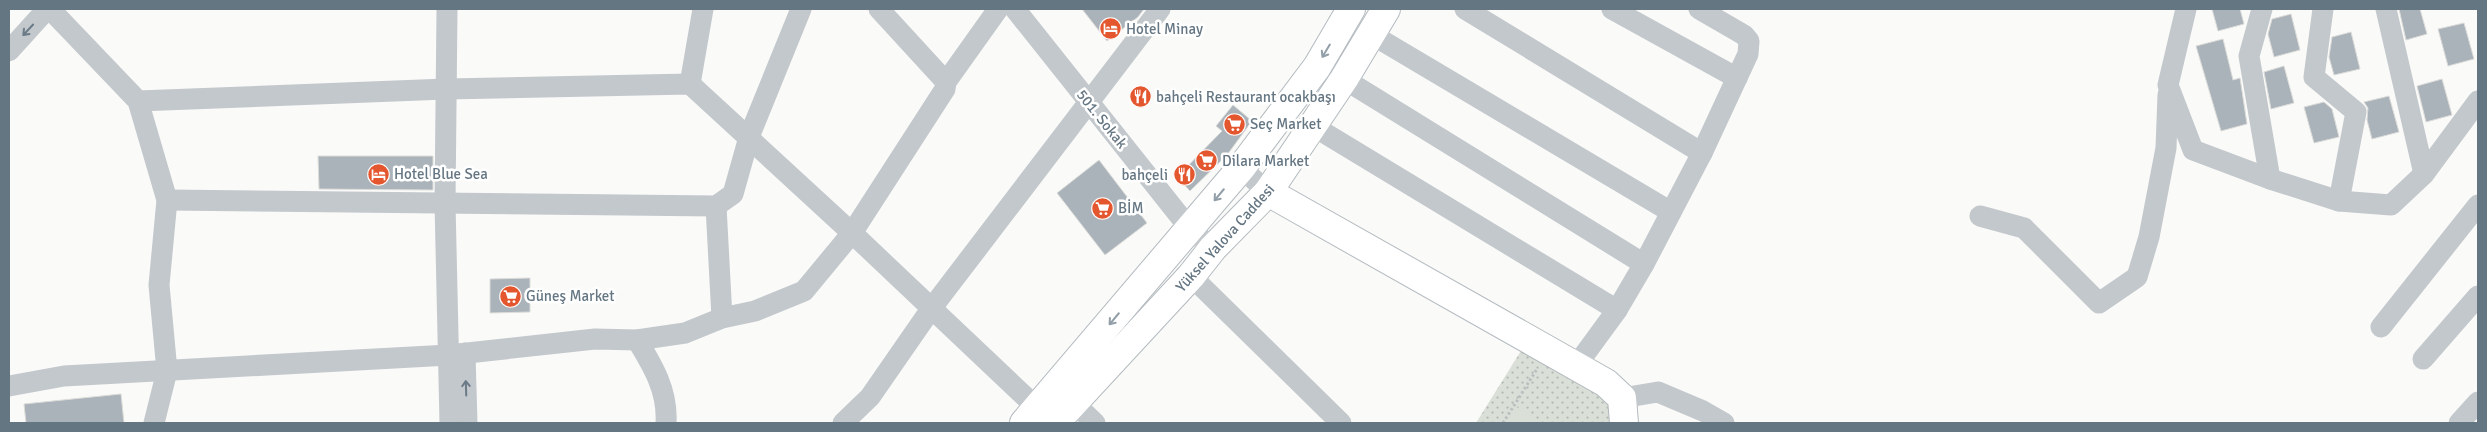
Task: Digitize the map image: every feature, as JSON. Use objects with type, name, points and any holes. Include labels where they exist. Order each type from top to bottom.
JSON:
[{"type":"main road","name":"Yüksel Yalova Caddesi","points":[[1039,418],[1241,168],[1317,67],[1351,9]]},
{"type":"main road","name":"Yüksel Yalova Caddesi","points":[[1039,418],[1074,403],[1191,276],[1213,248],[1268,192],[1344,79],[1386,9]]},
{"type":"main road","points":[[1268,192],[1606,382],[1623,411]]},
{"type":"street","points":[[9,51],[49,9],[138,101],[167,200],[159,285],[167,371],[154,423]]},
{"type":"street","points":[[447,9],[445,203],[457,354],[467,423]]},
{"type":"street","points":[[690,84],[703,9]]},
{"type":"street","points":[[167,200],[716,206],[732,194],[748,137],[802,9]]},
{"type":"street","points":[[879,9],[946,82]]},
{"type":"street","points":[[9,386],[64,376],[457,354],[595,339],[637,340],[684,333],[722,318],[755,311],[804,291],[852,233],[945,89],[946,82],[998,9]]},
{"type":"street","name":"501. Sokak","points":[[1015,9],[1190,229],[1213,248]]},
{"type":"street","points":[[843,423],[870,397],[931,309],[1160,9]]},
{"type":"street","points":[[1465,9],[1702,153]]},
{"type":"street","points":[[1612,9],[1737,78]]},
{"type":"street","points":[[1576,366],[1617,310],[1644,264],[1702,153],[1748,54],[1749,41],[1744,35],[1699,9]]},
{"type":"street","points":[[1980,216],[2024,228],[2100,303],[2137,277],[2149,237],[2166,148],[2168,85],[2186,9]]},
{"type":"street","points":[[2262,9],[2249,56],[2270,179]]},
{"type":"street","points":[[2323,9],[2314,77],[2356,112],[2339,201]]},
{"type":"street","points":[[2386,9],[2424,174]]},
{"type":"street","points":[[1371,34],[1671,212]]},
{"type":"street","points":[[1344,79],[1644,264]]},
{"type":"street","points":[[138,101],[446,89],[690,84],[852,233],[931,309],[1039,418]]},
{"type":"street","points":[[2168,85],[2193,150],[2270,179],[2339,201],[2391,205],[2424,174],[2478,101]]},
{"type":"street","points":[[1313,126],[1617,310]]},
{"type":"street","points":[[1241,168],[1268,192]]},
{"type":"street","points":[[2381,326],[2478,205]]},
{"type":"street","points":[[716,206],[722,318]]},
{"type":"street","points":[[1191,276],[1340,423]]},
{"type":"street","points":[[2423,359],[2478,296]]},
{"type":"street","points":[[637,340],[657,373],[667,407],[666,423]]},
{"type":"street","points":[[450,423],[457,354]]},
{"type":"street","points":[[1623,411],[1658,392],[1703,411],[1724,423]]},
{"type":"street","points":[[2460,423],[2478,402]]},
{"type":"street","points":[[1074,403],[1095,423]]},
{"type":"path","points":[[1503,423],[1537,370]]},
{"type":"shaded area","points":[[1524,346],[1608,398],[1613,418],[1610,423],[1476,423]]},
{"type":"shaded area","points":[[1513,405],[1544,423],[1503,423]]},
{"type":"building","name":"Hotel Minay","points":[[1082,9],[1144,9],[1138,17],[1107,41]]},
{"type":"building","points":[[2212,9],[2240,9],[2244,24],[2218,31]]},
{"type":"building","points":[[2399,9],[2420,9],[2427,34],[2406,40]]},
{"type":"building","points":[[2291,14],[2300,50],[2274,57],[2268,34],[2272,19]]},
{"type":"building","points":[[2464,23],[2474,59],[2448,66],[2438,29]]},
{"type":"building","points":[[2351,32],[2360,69],[2334,75],[2329,57],[2332,37]]},
{"type":"building","points":[[2223,39],[2233,80],[2240,78],[2247,124],[2221,131],[2196,46]]},
{"type":"building","points":[[2284,66],[2294,103],[2271,109],[2264,72]]},
{"type":"building","points":[[2442,79],[2452,115],[2426,122],[2417,86]]},
{"type":"building","points":[[2389,96],[2399,132],[2372,139],[2367,120],[2368,108],[2364,102]]},
{"type":"building","points":[[2324,102],[2332,109],[2339,137],[2314,143],[2304,107]]},
{"type":"building","points":[[1233,105],[1252,121],[1227,155],[1190,191],[1177,177],[1222,131],[1216,126]]},
{"type":"building","name":"Hotel Blue Sea","points":[[318,156],[433,156],[433,190],[319,189]]},
{"type":"building","points":[[1099,160],[1147,223],[1105,255],[1057,193]]},
{"type":"building","name":"Güneş Market","points":[[530,278],[530,312],[490,313],[490,279]]},
{"type":"building","points":[[121,394],[124,423],[26,423],[24,404]]},
{"type":"place","name":"Hotel Minay","points":[[1110,29]]},
{"type":"place","name":"bahçeli Restaurant ocakbaşı","points":[[1140,97]]},
{"type":"place","name":"Seç Market","points":[[1234,124]]},
{"type":"place","name":"Dilara Market","points":[[1206,161]]},
{"type":"place","name":"Hotel Blue Sea","points":[[378,174]]},
{"type":"place","name":"bahçeli","points":[[1184,175]]},
{"type":"place","name":"BİM","points":[[1102,208]]},
{"type":"place","name":"Güneş Market","points":[[510,296]]}]
